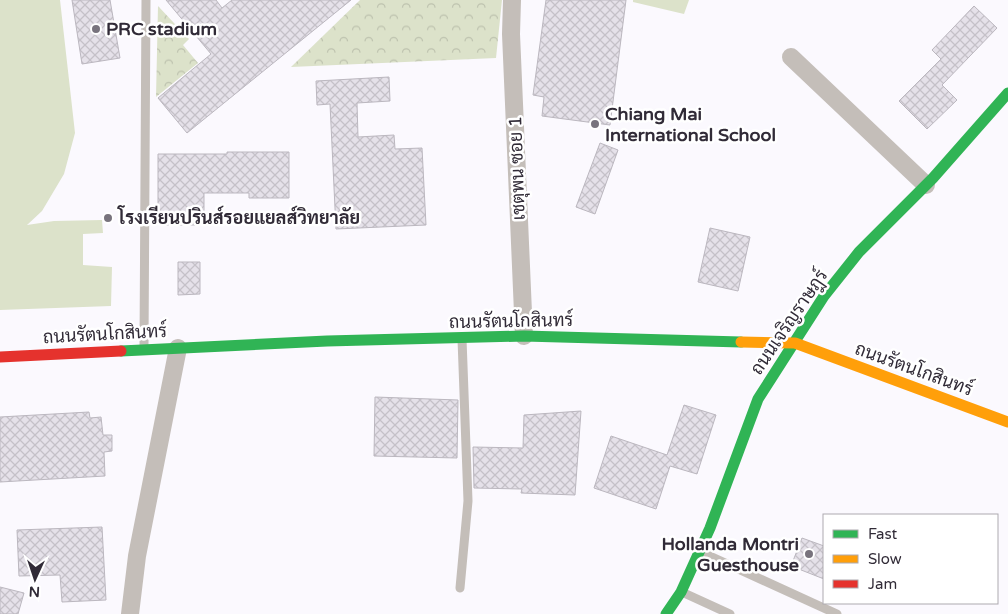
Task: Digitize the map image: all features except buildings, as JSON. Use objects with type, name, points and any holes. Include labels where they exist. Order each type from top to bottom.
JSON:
[{"type":"street","name":"เชตุพน ซอย 1","points":[[512,0],[511,34],[524,336]]},
{"type":"street","points":[[791,57],[926,185]]},
{"type":"street","name":"ถนนเจริญราษฎร์","points":[[666,614],[681,592],[738,457],[758,399],[824,296],[859,252],[926,185],[1008,93]]},
{"type":"street","name":"ถนนรัตนโกสินทร์","points":[[0,357],[328,341],[524,336],[795,343],[1008,422]]},
{"type":"street","points":[[130,614],[137,556],[178,348]]},
{"type":"lane","points":[[144,350],[146,0]]},
{"type":"lane","points":[[460,588],[468,501],[462,339]]},
{"type":"lane","points":[[698,551],[838,614]]},
{"type":"lane","points":[[681,592],[730,614]]},
{"type":"green space","points":[[0,0],[60,0],[75,133],[64,174],[42,211],[27,225],[54,221],[102,220],[103,233],[83,234],[83,265],[112,267],[111,306],[0,310]]},
{"type":"green space","points":[[360,0],[502,0],[496,58],[291,67]]},
{"type":"green space","points":[[633,0],[689,0],[684,14],[633,2]]},
{"type":"green space","points":[[158,6],[189,39],[183,45],[198,63],[156,97]]},
{"type":"traffic: fast","points":[[666,614],[681,592],[710,528],[758,399],[824,296],[859,252],[933,178],[1008,93]]},
{"type":"traffic: fast","points":[[121,351],[327,341],[524,336],[741,342]]},
{"type":"traffic: slow","points":[[741,342],[795,343],[1008,422]]},
{"type":"traffic: jam","points":[[0,357],[121,351]]},
{"type":"place","name":"PRC stadium","points":[[96,29]]},
{"type":"place","name":"Chiang Mai International School","points":[[595,124]]},
{"type":"place","name":"โรงเรียนปรินส์รอยแยลส์วิทยาลัย","points":[[108,218]]},
{"type":"place","name":"Hollanda Montri Guesthouse","points":[[809,554]]}]
